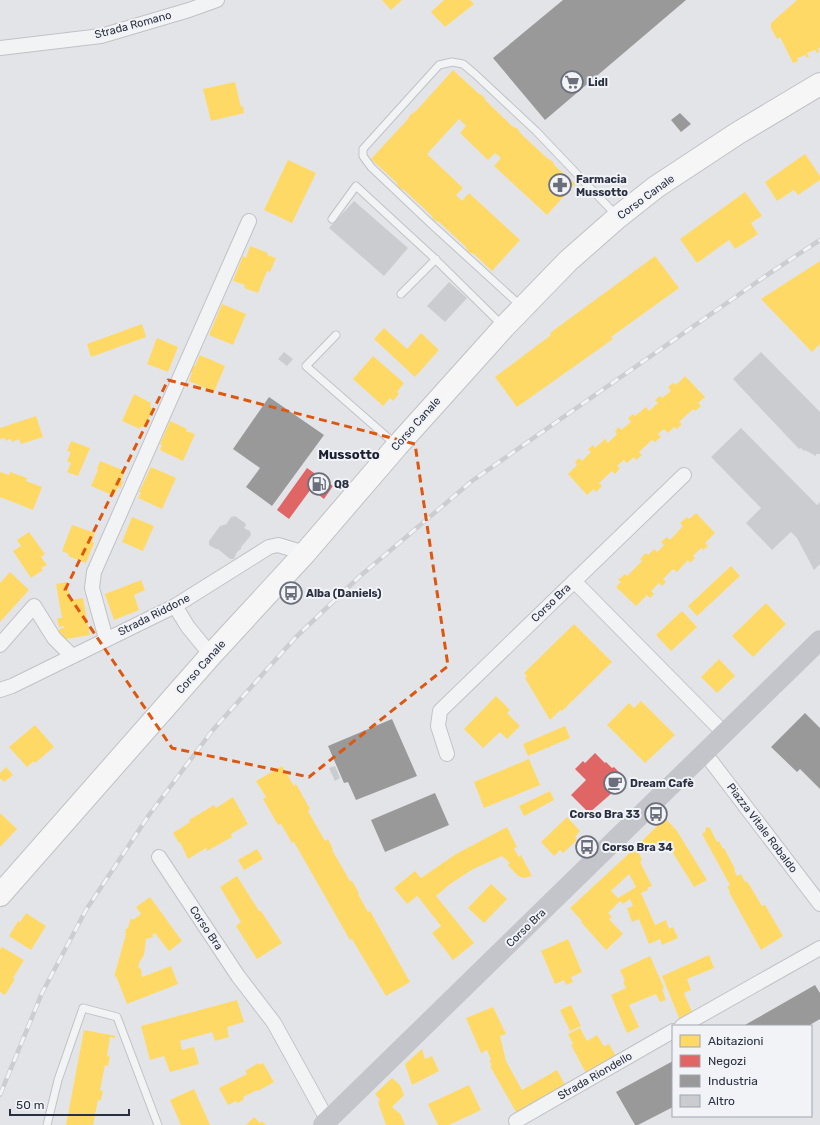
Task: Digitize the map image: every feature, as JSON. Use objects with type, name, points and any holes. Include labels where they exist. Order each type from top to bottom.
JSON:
[{"type":"main road","name":"Corso Canale","points":[[0,894],[397,446],[504,327],[568,261],[618,217],[656,187],[820,84]]},
{"type":"street","name":"Strada Romano","points":[[0,48],[102,36],[190,10],[217,0]]},
{"type":"street","points":[[106,639],[92,588],[94,572],[249,221]]},
{"type":"street","name":"Corso Bra","points":[[446,754],[438,726],[440,711],[684,475]]},
{"type":"street","name":"Strada Riddone","points":[[0,690],[12,686],[175,606],[269,547],[278,545],[304,552]]},
{"type":"street","name":"Corso Bra","points":[[574,581],[724,733]]},
{"type":"street","points":[[0,645],[34,606],[54,638],[72,656]]},
{"type":"street","points":[[175,606],[188,627],[211,656]]},
{"type":"street","name":"Corso Bra","points":[[159,857],[238,976],[274,1023],[325,1123],[820,640]]},
{"type":"street","name":"Piazza Vitale Robaldo","points":[[704,752],[820,904]]},
{"type":"street","points":[[684,1025],[820,948]]},
{"type":"street","name":"Strada Riondello","points":[[516,1120],[672,1032]]},
{"type":"lane","points":[[523,307],[430,224],[371,167],[363,156],[363,149],[439,65],[452,62],[463,64],[475,74],[536,131],[618,217]]},
{"type":"lane","points":[[332,219],[356,186],[436,259],[504,327]]},
{"type":"lane","points":[[401,294],[436,259]]},
{"type":"lane","points":[[336,335],[306,366],[397,446]]},
{"type":"lane","points":[[48,1125],[58,1080],[83,1008],[117,1017],[158,1125]]},
{"type":"highlighted area","points":[[168,380],[415,444],[448,666],[309,777],[172,748],[65,590]]},
{"type":"building: Abitazioni","points":[[382,0],[402,0],[391,10]]},
{"type":"building: Abitazioni","points":[[444,0],[470,0],[474,4],[445,27],[431,12]]},
{"type":"building: Abitazioni","points":[[797,0],[820,0],[820,47],[818,49],[819,52],[817,53],[815,50],[807,53],[809,57],[807,58],[806,55],[797,58],[798,61],[793,63],[780,37],[777,39],[771,28],[771,23]]},
{"type":"building: Abitazioni","points":[[453,70],[483,96],[486,101],[512,126],[518,129],[520,133],[552,161],[555,166],[575,184],[547,215],[494,166],[501,158],[495,153],[488,160],[460,133],[466,126],[459,119],[427,154],[463,188],[456,195],[462,201],[469,193],[520,240],[492,271],[474,254],[468,252],[466,247],[439,222],[434,220],[431,215],[404,190],[399,188],[396,182],[371,159]]},
{"type":"building: Abitazioni","points":[[235,82],[241,107],[243,106],[244,113],[211,121],[203,89]]},
{"type":"building: Abitazioni","points":[[805,154],[820,176],[820,180],[798,195],[794,190],[777,201],[765,182]]},
{"type":"building: Abitazioni","points":[[288,160],[316,173],[292,223],[264,210]]},
{"type":"building: Abitazioni","points":[[745,192],[762,216],[751,223],[758,234],[735,249],[729,240],[697,263],[680,239]]},
{"type":"building: Abitazioni","points":[[250,246],[276,258],[270,272],[267,271],[258,293],[244,288],[245,285],[233,281],[243,256],[246,258]]},
{"type":"building: Abitazioni","points":[[655,256],[679,288],[611,337],[613,339],[517,407],[495,377],[551,335],[550,333]]},
{"type":"building: Abitazioni","points":[[820,261],[820,344],[812,352],[761,299]]},
{"type":"building: Abitazioni","points":[[222,304],[246,314],[233,345],[209,335]]},
{"type":"building: Abitazioni","points":[[142,324],[146,337],[91,357],[87,344]]},
{"type":"building: Abitazioni","points":[[384,328],[407,349],[421,333],[439,350],[415,377],[374,339]]},
{"type":"building: Abitazioni","points":[[157,338],[178,347],[168,372],[147,364]]},
{"type":"building: Abitazioni","points":[[200,355],[225,366],[214,392],[189,381],[193,365],[195,366]]},
{"type":"building: Abitazioni","points":[[373,356],[404,383],[397,392],[399,394],[393,401],[390,398],[383,406],[353,379]]},
{"type":"building: Abitazioni","points":[[685,376],[705,397],[698,403],[701,406],[695,411],[693,409],[679,422],[682,424],[677,429],[674,427],[668,433],[664,429],[658,434],[661,437],[655,442],[652,440],[639,452],[642,455],[636,460],[634,457],[627,463],[624,460],[617,466],[620,468],[615,474],[612,471],[599,483],[602,486],[596,492],[594,489],[587,495],[568,474],[577,465],[575,462],[579,458],[582,461],[591,452],[588,449],[593,445],[595,448],[605,439],[608,443],[617,434],[615,431],[619,427],[621,430],[631,422],[628,418],[633,414],[635,416],[646,407],[649,411],[658,403],[655,400],[660,396],[662,398],[671,391],[668,387],[673,383],[676,385]]},
{"type":"building: Abitazioni","points":[[134,394],[151,403],[150,407],[153,409],[145,428],[141,426],[140,429],[122,421]]},
{"type":"building: Abitazioni","points":[[36,416],[43,437],[21,444],[19,439],[12,442],[11,439],[5,441],[5,438],[0,439],[0,428]]},
{"type":"building: Abitazioni","points":[[170,421],[187,429],[186,431],[195,434],[183,461],[160,450],[162,445],[160,444]]},
{"type":"building: Abitazioni","points":[[71,441],[90,448],[78,476],[67,472],[71,463],[67,461],[71,452],[67,451]]},
{"type":"building: Abitazioni","points":[[100,461],[125,471],[121,481],[123,481],[121,488],[118,487],[114,496],[91,486]]},
{"type":"building: Abitazioni","points":[[151,467],[176,478],[162,509],[138,498],[141,493],[139,492]]},
{"type":"building: Abitazioni","points":[[0,472],[9,475],[10,472],[27,478],[26,481],[42,487],[33,510],[0,497]]},
{"type":"building: Abitazioni","points":[[696,513],[715,533],[705,543],[708,546],[703,550],[701,548],[693,556],[695,558],[690,563],[688,560],[677,572],[673,569],[663,579],[666,582],[662,586],[659,583],[651,591],[654,594],[650,598],[647,595],[636,606],[616,587],[621,582],[618,580],[625,574],[627,576],[642,561],[640,559],[646,553],[648,555],[654,549],[657,552],[664,545],[661,542],[667,537],[670,540],[683,526],[680,523],[687,517],[689,519]]},
{"type":"building: Abitazioni","points":[[132,517],[154,526],[143,551],[122,542]]},
{"type":"building: Abitazioni","points":[[72,525],[95,533],[92,542],[94,543],[86,563],[68,556],[69,554],[62,551]]},
{"type":"building: Abitazioni","points":[[29,532],[45,554],[41,557],[47,565],[41,568],[43,570],[31,578],[13,551],[21,546],[17,540]]},
{"type":"building: Abitazioni","points":[[731,566],[740,576],[697,616],[688,606]]},
{"type":"building: Abitazioni","points":[[10,572],[29,590],[0,622],[0,583]]},
{"type":"building: Abitazioni","points":[[141,580],[145,590],[134,595],[139,610],[114,620],[105,594]]},
{"type":"building: Abitazioni","points":[[67,582],[70,600],[83,598],[90,635],[60,639],[59,629],[64,628],[63,626],[59,627],[57,618],[62,618],[56,584]]},
{"type":"building: Abitazioni","points":[[766,603],[786,624],[753,657],[732,636]]},
{"type":"building: Abitazioni","points":[[682,611],[697,627],[671,651],[656,635]]},
{"type":"building: Abitazioni","points":[[574,624],[612,662],[562,711],[560,710],[550,720],[525,678],[527,676],[524,673]]},
{"type":"building: Abitazioni","points":[[719,659],[735,676],[717,693],[701,677]]},
{"type":"building: Abitazioni","points":[[496,696],[510,710],[507,713],[520,726],[507,739],[500,732],[483,748],[464,729]]},
{"type":"building: Abitazioni","points":[[641,701],[675,735],[645,763],[607,725],[629,703],[634,708]]},
{"type":"building: Abitazioni","points":[[35,725],[54,747],[35,763],[34,761],[27,767],[9,747]]},
{"type":"building: Abitazioni","points":[[565,726],[570,738],[528,756],[523,744]]},
{"type":"building: Abitazioni","points":[[529,759],[540,785],[484,808],[474,782]]},
{"type":"building: Abitazioni","points":[[282,766],[294,786],[296,784],[310,809],[308,811],[325,841],[328,839],[333,849],[332,850],[350,881],[352,881],[359,893],[358,894],[368,912],[370,911],[410,982],[386,996],[352,939],[350,940],[294,842],[292,843],[281,824],[278,825],[263,799],[266,797],[256,781]]},
{"type":"building: Abitazioni","points":[[6,767],[13,775],[4,782],[0,778],[0,773]]},
{"type":"building: Abitazioni","points":[[550,791],[554,800],[524,816],[519,806]]},
{"type":"building: Abitazioni","points":[[233,797],[248,824],[231,834],[232,837],[207,851],[206,848],[188,859],[180,842],[179,843],[173,833],[190,822],[189,820],[214,805],[216,808]]},
{"type":"building: Abitazioni","points":[[0,813],[17,829],[0,847]]},
{"type":"building: Abitazioni","points":[[567,817],[580,831],[575,837],[577,840],[563,853],[560,850],[554,856],[541,842]]},
{"type":"building: Abitazioni","points":[[665,818],[677,831],[707,880],[694,887],[665,840],[663,840],[653,851],[642,841]]},
{"type":"building: Abitazioni","points":[[507,827],[517,847],[514,849],[519,857],[521,855],[532,876],[524,878],[518,876],[508,865],[510,863],[502,856],[473,869],[450,884],[436,896],[474,943],[453,960],[432,933],[441,926],[419,898],[417,896],[407,904],[394,888],[415,871],[421,878],[456,854]]},
{"type":"building: Abitazioni","points":[[706,827],[710,828],[717,842],[719,841],[723,849],[724,848],[737,876],[741,874],[762,906],[765,905],[783,936],[761,950],[729,892],[730,891],[727,887],[730,885],[702,834],[705,832]]},
{"type":"building: Abitazioni","points":[[636,847],[642,860],[640,862],[652,886],[647,888],[648,890],[641,893],[655,925],[666,920],[669,929],[673,927],[678,938],[662,945],[660,939],[649,944],[639,919],[632,922],[627,908],[633,906],[630,899],[623,904],[620,901],[608,913],[612,917],[609,919],[623,934],[606,950],[570,908]],"holes":[[[629,874],[636,887],[618,898],[611,891]]]},
{"type":"building: Abitazioni","points":[[257,849],[263,859],[244,870],[238,860]]},
{"type":"building: Abitazioni","points":[[237,876],[259,911],[261,911],[282,943],[257,959],[236,926],[241,922],[220,887]]},
{"type":"building: Abitazioni","points":[[491,884],[507,899],[484,923],[468,908]]},
{"type":"building: Abitazioni","points":[[150,897],[182,941],[169,951],[155,933],[152,935],[153,937],[146,939],[144,955],[138,967],[142,972],[142,977],[171,966],[178,984],[127,1004],[116,976],[114,977],[126,934],[126,929],[128,928],[131,918],[133,920],[141,914],[136,907]]},
{"type":"building: Abitazioni","points":[[26,913],[46,926],[31,950],[9,936],[18,921],[20,922]]},
{"type":"building: Abitazioni","points":[[568,939],[582,972],[571,977],[573,982],[566,985],[564,980],[555,984],[541,951]]},
{"type":"building: Abitazioni","points":[[2,947],[24,960],[5,995],[0,992],[0,950]]},
{"type":"building: Abitazioni","points":[[709,955],[714,968],[687,979],[691,990],[684,993],[692,1012],[680,1020],[662,976]]},
{"type":"building: Abitazioni","points":[[650,956],[664,988],[662,989],[666,1000],[660,1002],[656,994],[629,1005],[639,1027],[627,1033],[611,995],[626,988],[623,982],[625,981],[620,970]]},
{"type":"building: Abitazioni","points":[[237,1000],[244,1022],[227,1027],[229,1037],[215,1041],[212,1032],[180,1041],[182,1050],[194,1047],[199,1064],[170,1072],[164,1056],[150,1060],[141,1026]]},
{"type":"building: Abitazioni","points":[[571,1005],[581,1026],[570,1031],[560,1010]]},
{"type":"building: Abitazioni","points":[[493,1007],[506,1034],[500,1036],[506,1061],[522,1090],[557,1070],[565,1085],[516,1112],[490,1066],[492,1065],[489,1061],[491,1060],[487,1050],[481,1053],[466,1018]]},
{"type":"building: Abitazioni","points":[[580,1028],[587,1041],[597,1035],[603,1045],[605,1046],[609,1044],[616,1056],[586,1073],[571,1045],[573,1044],[568,1034]]},
{"type":"building: Abitazioni","points":[[84,1030],[116,1036],[115,1038],[110,1037],[107,1056],[110,1057],[108,1066],[105,1065],[100,1090],[103,1091],[101,1100],[98,1100],[93,1125],[66,1125]]},
{"type":"building: Abitazioni","points":[[422,1049],[425,1059],[432,1056],[439,1071],[412,1085],[405,1064]]},
{"type":"building: Abitazioni","points":[[258,1063],[259,1065],[263,1063],[274,1082],[243,1097],[244,1099],[238,1103],[236,1101],[228,1105],[219,1088],[247,1074],[245,1071]]},
{"type":"building: Abitazioni","points":[[392,1078],[400,1085],[404,1095],[392,1107],[400,1113],[405,1125],[386,1125],[378,1102],[380,1100],[375,1094]]},
{"type":"building: Abitazioni","points":[[469,1085],[481,1110],[449,1125],[438,1125],[428,1104]]},
{"type":"building: Abitazioni","points":[[194,1089],[210,1125],[181,1125],[170,1100]]},
{"type":"building: Abitazioni","points":[[254,1117],[260,1123],[262,1121],[266,1125],[246,1125]]},
{"type":"building: Negozi","points":[[307,468],[333,486],[324,499],[311,489],[289,519],[277,510]]},
{"type":"building: Negozi","points":[[595,753],[605,763],[606,762],[612,768],[614,767],[624,777],[624,781],[589,813],[571,795],[586,780],[575,769],[583,761],[585,763]]},
{"type":"building: Industria","points":[[563,0],[686,0],[545,120],[493,58]]},
{"type":"building: Industria","points":[[680,113],[691,124],[681,132],[671,120]]},
{"type":"building: Industria","points":[[269,397],[324,435],[272,506],[246,487],[260,468],[233,449]]},
{"type":"building: Industria","points":[[805,713],[820,728],[820,789],[800,769],[797,772],[771,747]]},
{"type":"building: Industria","points":[[392,719],[417,776],[356,800],[348,782],[344,783],[328,746]]},
{"type":"building: Industria","points":[[435,793],[449,825],[385,852],[371,820]]},
{"type":"building: Industria","points":[[815,985],[820,993],[820,1019],[810,1025],[745,1025]]},
{"type":"building: Industria","points":[[672,1062],[672,1108],[638,1125],[635,1125],[616,1092]]},
{"type":"building: Altro","points":[[354,201],[408,248],[384,276],[329,228]]},
{"type":"building: Altro","points":[[449,282],[467,298],[445,322],[427,306]]},
{"type":"building: Altro","points":[[284,352],[293,359],[287,366],[278,359]]},
{"type":"building: Altro","points":[[761,352],[820,412],[820,454],[816,454],[816,456],[805,450],[804,451],[801,448],[799,449],[733,379]]},
{"type":"building: Altro","points":[[741,428],[817,505],[820,502],[820,564],[814,570],[797,538],[791,532],[772,550],[746,523],[761,508],[711,457]]},
{"type":"building: Altro","points":[[235,516],[245,523],[246,525],[244,528],[250,531],[251,535],[237,552],[234,559],[230,559],[218,549],[209,545],[209,541],[220,526],[227,524],[231,517]]},
{"type":"building: Altro","points":[[335,766],[340,778],[335,781],[329,768]]},
{"type":"railway","points":[[0,1095],[42,993],[86,910],[149,815],[212,731],[295,638],[359,577],[472,481],[764,277],[820,240]]},
{"type":"place","name":"Lidl","points":[[572,82]]},
{"type":"place","name":"Farmacia Mussotto","points":[[560,185]]},
{"type":"place","name":"Q8","points":[[319,484]]},
{"type":"place","name":"Alba (Daniels)","points":[[291,593]]},
{"type":"place","name":"Dream Cafè","points":[[615,783]]},
{"type":"place","name":"Corso Bra 33","points":[[656,814]]},
{"type":"place","name":"Corso Bra 34","points":[[587,847]]},
{"type":"district","name":"Mussotto","points":[[349,454]]}]
